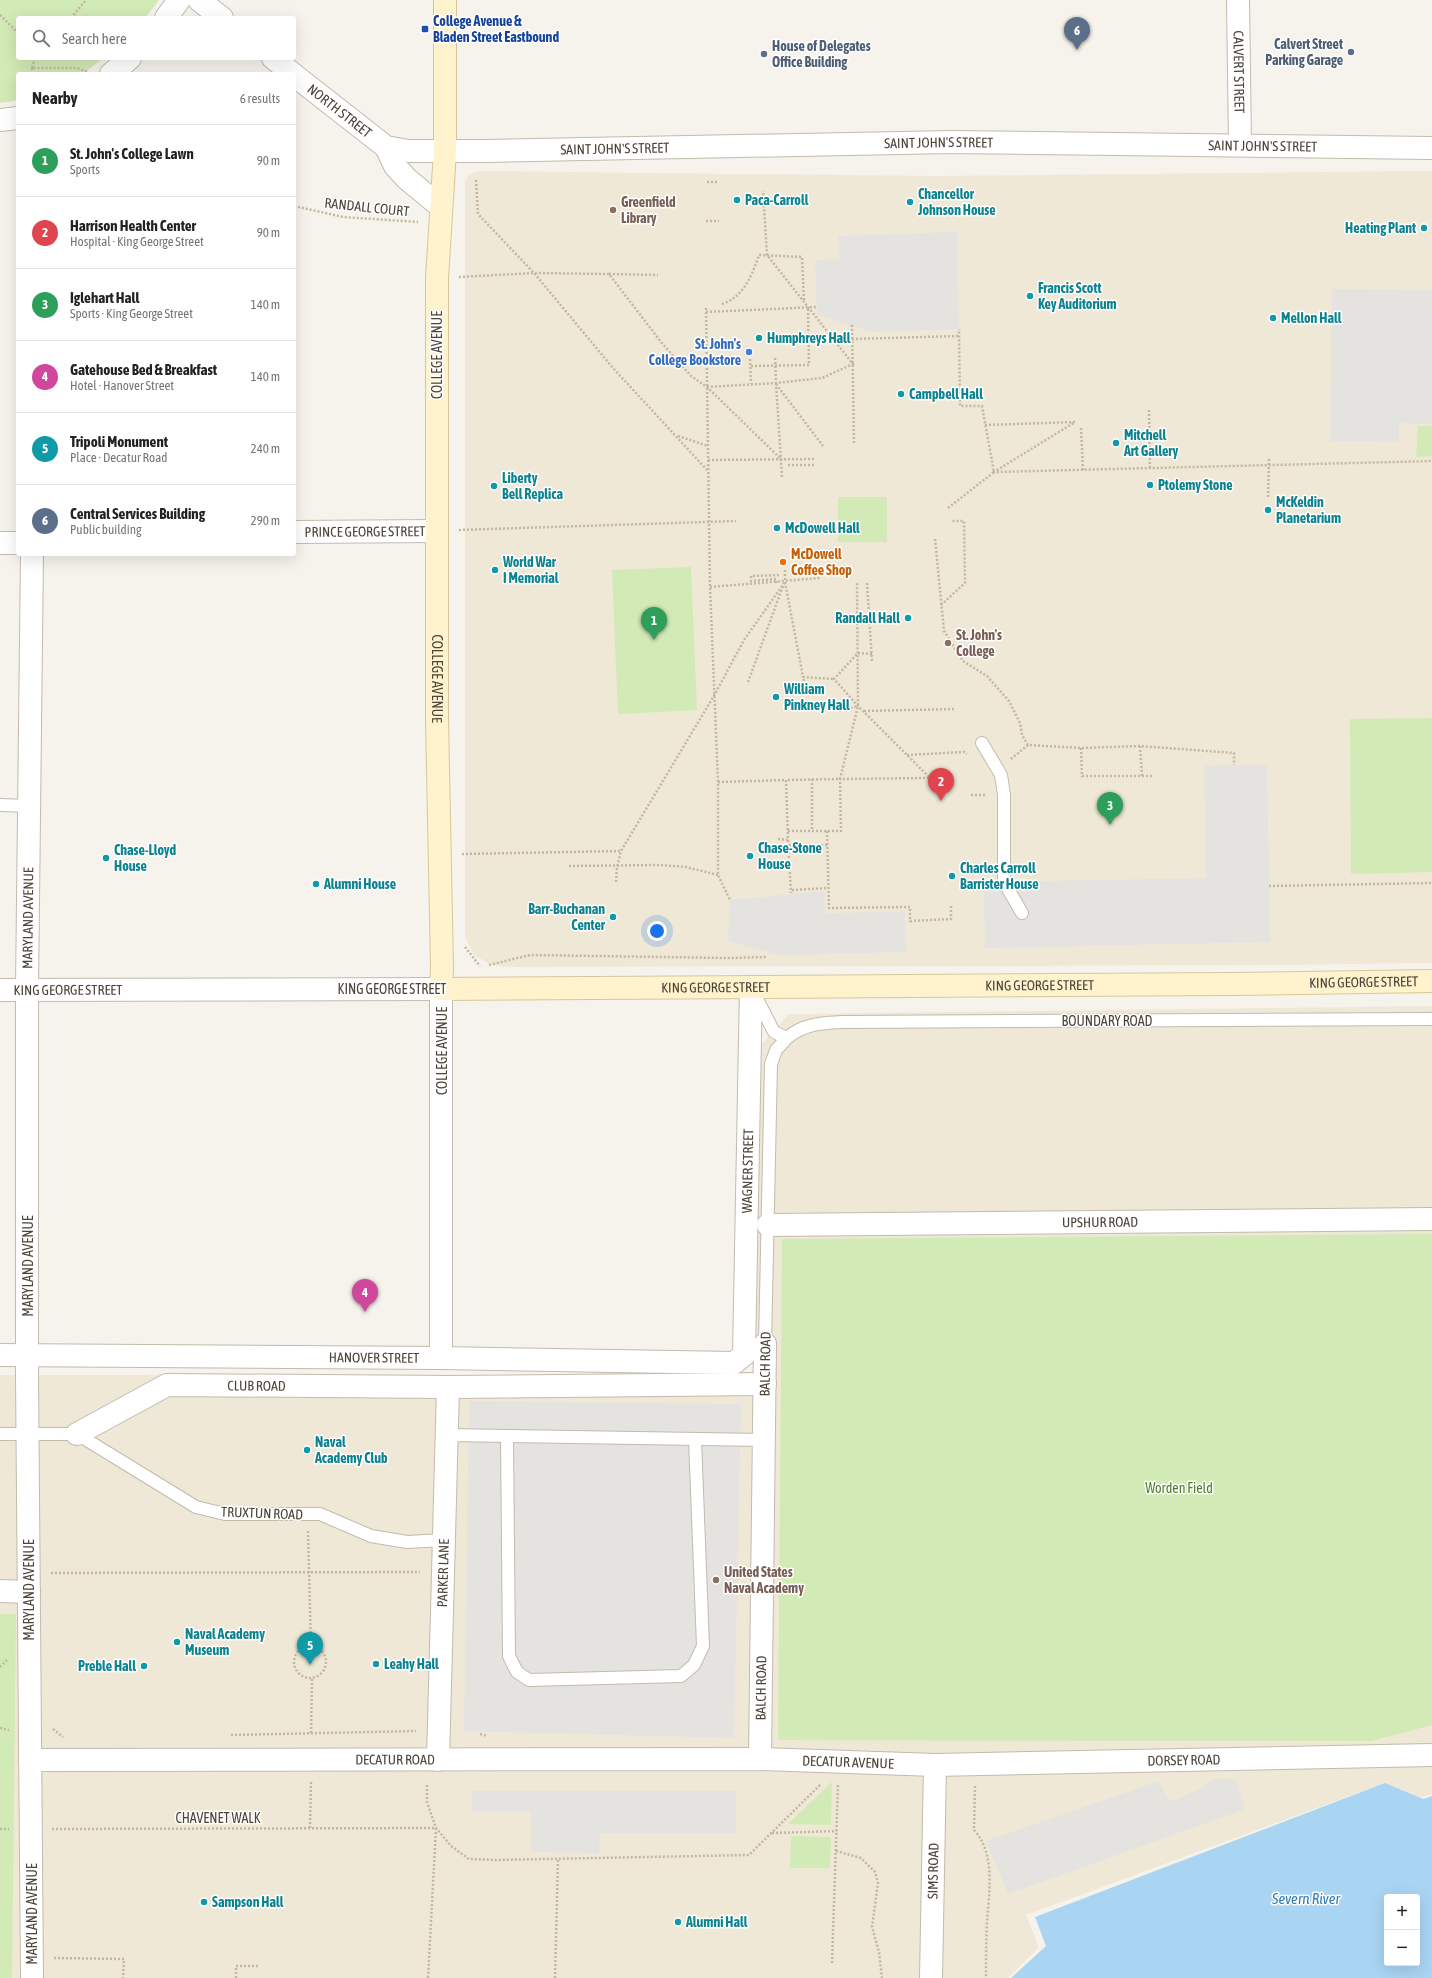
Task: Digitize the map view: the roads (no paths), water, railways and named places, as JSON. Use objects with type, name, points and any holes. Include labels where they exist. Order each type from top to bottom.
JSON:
[{"type":"main road","name":"COLLEGE AVENUE","points":[[441,989],[442,968],[437,727],[437,278],[445,151],[445,0]]},
{"type":"main road","name":"KING GEORGE STREET","points":[[441,989],[1432,981]]},
{"type":"street","points":[[167,16],[179,0]]},
{"type":"street","points":[[199,0],[219,16]]},
{"type":"street","name":"CALVERT STREET","points":[[1238,0],[1240,144]]},
{"type":"street","points":[[113,72],[128,60]]},
{"type":"street","name":"NORTH STREET","points":[[276,60],[291,72]]},
{"type":"street","name":"NORTH STREET","points":[[296,76],[386,147],[395,166],[440,215]]},
{"type":"street","points":[[0,120],[16,118]]},
{"type":"street","name":"SAINT JOHN'S STREET","points":[[445,151],[950,142],[1240,144],[1432,148]]},
{"type":"street","name":"NORTH STREET","points":[[386,147],[408,151],[445,151]]},
{"type":"street","name":"PRINCE GEORGE STREET","points":[[296,532],[436,531]]},
{"type":"street","points":[[0,543],[16,543]]},
{"type":"street","name":"MARYLAND AVENUE","points":[[32,556],[31,806],[27,989],[28,1434],[32,1978]]},
{"type":"street","name":"WAGNER STREET","points":[[744,1355],[751,987]]},
{"type":"street","name":"KING GEORGE STREET","points":[[0,990],[441,989]]},
{"type":"street","name":"COLLEGE AVENUE","points":[[441,989],[441,1358]]},
{"type":"street","name":"UPSHUR ROAD","points":[[768,1225],[1432,1219]]},
{"type":"street","name":"BALCH ROAD","points":[[760,1759],[765,1344]]},
{"type":"street","name":"HANOVER STREET","points":[[0,1355],[441,1358],[734,1363],[744,1355]]},
{"type":"street","name":"CLUB ROAD","points":[[78,1434],[167,1384],[448,1387],[765,1384]]},
{"type":"street","name":"PARKER LANE","points":[[438,1760],[448,1387]]},
{"type":"street","points":[[0,1591],[29,1582]]},
{"type":"street","name":"DORSEY ROAD","points":[[936,1765],[1431,1753]]},
{"type":"street","name":"DECATUR ROAD","points":[[30,1760],[760,1759]]},
{"type":"street","name":"DECATUR AVENUE","points":[[760,1759],[936,1765]]},
{"type":"street","name":"SIMS ROAD","points":[[930,1978],[936,1765]]},
{"type":"lane","points":[[982,743],[1001,775],[1004,795],[1004,882],[1022,913]]},
{"type":"lane","points":[[0,805],[31,806]]},
{"type":"lane","points":[[751,987],[774,1032],[786,1038]]},
{"type":"lane","name":"BOUNDARY ROAD","points":[[786,1038],[795,1031],[814,1024],[842,1022],[1432,1019]]},
{"type":"lane","name":"BALCH ROAD","points":[[765,1344],[771,1064],[776,1050],[786,1038]]},
{"type":"lane","points":[[0,1434],[78,1434]]},
{"type":"lane","name":"TRUXTUN ROAD","points":[[78,1434],[196,1507],[225,1514],[320,1514],[371,1536],[407,1542],[444,1540]]},
{"type":"lane","points":[[446,1435],[764,1440]]},
{"type":"lane","points":[[507,1436],[509,1656],[516,1672],[529,1680],[681,1676],[694,1665],[703,1646],[695,1439]]},
{"type":"water","name":"Severn River","points":[[1385,1783],[1423,1799],[1432,1796],[1432,1978],[1011,1978],[1046,1946],[1035,1917]]},
{"type":"place","name":"College Avenue & Bladen Street Eastbound","points":[[425,29]]},
{"type":"place","name":"Central Services Building","points":[[1077,50]]},
{"type":"place","name":"Calvert Street Parking Garage","points":[[1351,52]]},
{"type":"place","name":"House of Delegates Office Building","points":[[764,54]]},
{"type":"place","name":"Paca-Carroll","points":[[737,200]]},
{"type":"place","name":"Chancellor Johnson House","points":[[910,202]]},
{"type":"place","name":"Greenfield Library","points":[[613,210]]},
{"type":"place","name":"Heating Plant","points":[[1424,228]]},
{"type":"place","name":"Francis Scott Key Auditorium","points":[[1030,296]]},
{"type":"place","name":"Mellon Hall","points":[[1273,318]]},
{"type":"place","name":"Humphreys Hall","points":[[759,338]]},
{"type":"place","name":"St. John's College Bookstore","points":[[749,352]]},
{"type":"place","name":"Campbell Hall","points":[[901,394]]},
{"type":"place","name":"Mitchell Art Gallery","points":[[1116,443]]},
{"type":"place","name":"Ptolemy Stone","points":[[1150,485]]},
{"type":"place","name":"Liberty Bell Replica","points":[[494,486]]},
{"type":"place","name":"McKeldin Planetarium","points":[[1268,510]]},
{"type":"place","name":"McDowell Hall","points":[[777,528]]},
{"type":"place","name":"McDowell Coffee Shop","points":[[783,562]]},
{"type":"place","name":"World War I Memorial","points":[[495,570]]},
{"type":"place","name":"Randall Hall","points":[[908,618]]},
{"type":"place","name":"St. John's College Lawn","points":[[654,640]]},
{"type":"place","name":"St. John's College","points":[[948,643]]},
{"type":"place","name":"William Pinkney Hall","points":[[776,697]]},
{"type":"place","name":"Harrison Health Center","points":[[941,801]]},
{"type":"place","name":"Iglehart Hall","points":[[1110,825]]},
{"type":"place","name":"Chase-Stone House","points":[[750,856]]},
{"type":"place","name":"Chase-Lloyd House","points":[[106,858]]},
{"type":"place","name":"Charles Carroll Barrister House","points":[[952,876]]},
{"type":"place","name":"Alumni House","points":[[316,884]]},
{"type":"place","name":"Barr-Buchanan Center","points":[[613,917]]},
{"type":"place","name":"Gatehouse Bed & Breakfast","points":[[365,1312]]},
{"type":"place","name":"Naval Academy Club","points":[[307,1450]]},
{"type":"place","name":"United States Naval Academy","points":[[716,1580]]},
{"type":"place","name":"Naval Academy Museum","points":[[177,1642]]},
{"type":"place","name":"Leahy Hall","points":[[376,1664]]},
{"type":"place","name":"Tripoli Monument","points":[[310,1665]]},
{"type":"place","name":"Preble Hall","points":[[144,1666]]},
{"type":"place","name":"Sampson Hall","points":[[204,1902]]},
{"type":"place","name":"Alumni Hall","points":[[678,1922]]},
{"type":"park label","name":"Worden Field","points":[[1179,1488]]}]
